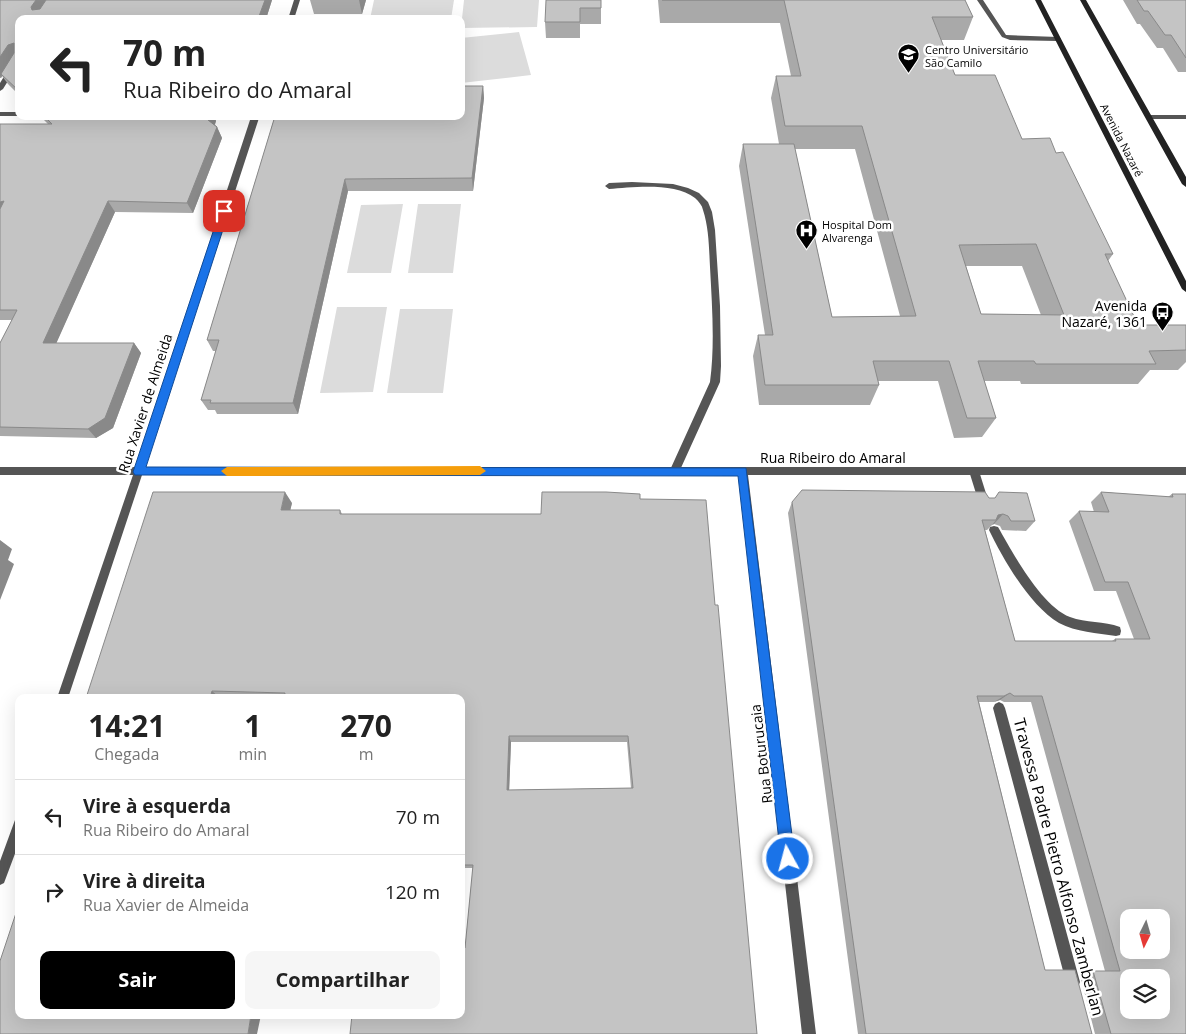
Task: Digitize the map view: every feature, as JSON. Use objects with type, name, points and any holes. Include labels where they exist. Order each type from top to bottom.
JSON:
[{"type":"main road","name":"Avenida Nazaré","points":[[1038,0],[1186,289]]},
{"type":"main road","points":[[1083,0],[1186,184]]},
{"type":"street","points":[[292,15],[297,0]]},
{"type":"street","points":[[980,0],[1004,36],[1010,38],[1058,39]]},
{"type":"street","points":[[0,89],[15,64]]},
{"type":"street","points":[[0,114],[15,114]]},
{"type":"street","points":[[1149,117],[1186,117]]},
{"type":"street","name":"Rua Xavier de Almeida","points":[[63,694],[139,472],[254,120]]},
{"type":"street","points":[[609,186],[665,185],[681,188],[693,193],[704,201],[709,210],[713,256],[716,382],[675,470]]},
{"type":"street","name":"Rua Ribeiro do Amaral","points":[[0,471],[1186,471]]},
{"type":"street","name":"Rua Boturucaia","points":[[742,471],[809,1034]]},
{"type":"street","points":[[974,471],[984,503]]},
{"type":"street","points":[[994,530],[1010,558],[1051,610],[1062,618],[1076,624],[1116,631]]},
{"type":"street","name":"Travessa Padre Pietro Alfonso Zamberlan","points":[[1000,708],[1077,996]]},
{"type":"street","points":[[0,879],[15,836]]},
{"type":"shaded area","points":[[374,0],[454,0],[452,15],[371,15]]},
{"type":"shaded area","points":[[464,0],[539,0],[537,27],[465,28],[465,15],[462,15]]},
{"type":"shaded area","points":[[519,32],[531,75],[465,83],[465,38]]},
{"type":"shaded area","points":[[403,204],[391,273],[347,273],[361,205]]},
{"type":"shaded area","points":[[418,204],[461,204],[453,273],[408,273]]},
{"type":"shaded area","points":[[337,307],[387,307],[373,392],[320,393]]},
{"type":"shaded area","points":[[400,309],[453,309],[443,393],[387,393]]},
{"type":"building","points":[[0,0],[36,0],[31,7],[32,10],[40,9],[46,0],[265,0],[259,15],[15,15],[15,87],[1,74],[14,53],[14,43],[8,45],[0,57]]},
{"type":"building","points":[[546,0],[601,0],[601,8],[580,8],[580,22],[545,22]]},
{"type":"building","points":[[784,0],[965,0],[973,17],[932,17],[955,75],[995,75],[1022,139],[1050,138],[1056,153],[1063,152],[1113,254],[1105,254],[1138,325],[1186,325],[1186,350],[1149,351],[1156,364],[1036,364],[1034,361],[978,361],[996,418],[967,418],[949,361],[873,361],[879,385],[765,385],[758,335],[773,335],[743,144],[794,144],[832,317],[916,316],[862,126],[785,126],[776,76],[801,76]],"holes":[[[1036,244],[1064,315],[981,314],[959,245]]]},
{"type":"building","points":[[1137,0],[1186,0],[1186,58],[1171,35],[1165,35],[1148,11],[1144,11]]},
{"type":"building","points":[[465,86],[483,86],[472,178],[345,179],[293,403],[210,403],[211,400],[201,400],[219,340],[207,340],[274,120],[465,120]]},
{"type":"building","points":[[48,120],[208,120],[217,127],[187,203],[108,201],[43,343],[134,343],[105,418],[88,429],[0,427],[0,343],[17,310],[0,310],[0,209],[4,201],[0,202],[0,124],[52,124]]},
{"type":"building","points":[[802,490],[985,492],[989,498],[995,498],[999,492],[1027,493],[1035,521],[1011,521],[1008,516],[1003,514],[998,515],[996,520],[982,520],[1015,641],[1116,641],[1115,639],[1150,639],[1128,582],[1105,582],[1079,511],[1109,512],[1101,492],[1173,497],[1172,494],[1186,494],[1186,1034],[1111,1034],[1093,971],[1120,971],[1042,696],[1014,696],[1010,693],[1004,696],[977,696],[1045,970],[1075,970],[1092,1034],[866,1034],[792,502]]},
{"type":"building","points":[[153,492],[285,492],[281,510],[340,510],[340,514],[541,514],[542,492],[606,492],[640,494],[640,499],[706,500],[715,605],[718,605],[757,1034],[350,1034],[352,1019],[465,1019],[465,948],[473,865],[465,865],[465,694],[285,694],[212,691],[211,694],[87,694]],"holes":[[[509,736],[628,736],[633,788],[507,790]]]},
{"type":"building","points":[[15,916],[15,1019],[250,1019],[248,1034],[0,1034],[0,961]]},
{"type":"slow traffic","points":[[227,471],[480,471]]},
{"type":"place","name":"Centro Universitário São Camilo","points":[[909,74]]},
{"type":"place","name":"Hospital Dom Alvarenga","points":[[806,249]]},
{"type":"place","name":"Avenida Nazaré, 1361","points":[[1163,332]]},
{"type":"route","points":[[224,211],[139,472],[742,471],[788,859]]}]
